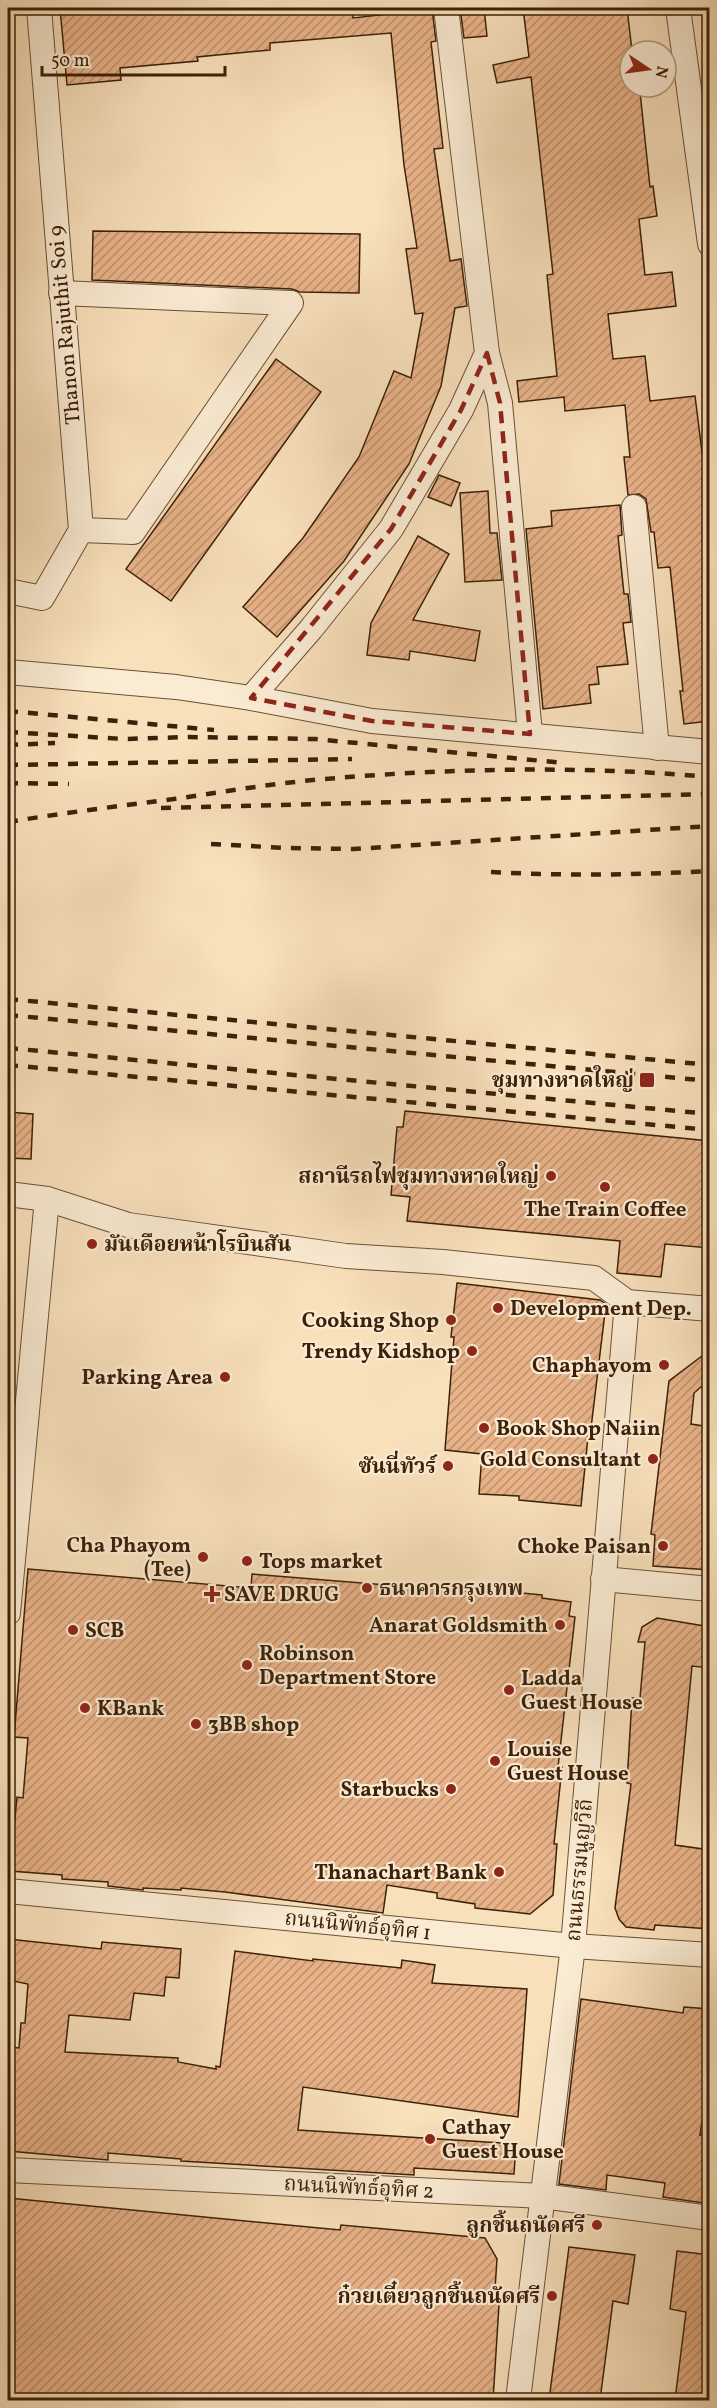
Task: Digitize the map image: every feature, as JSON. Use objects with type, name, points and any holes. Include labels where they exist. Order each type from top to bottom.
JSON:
[{"type":"street","name":"Thanon Rajuthit Soi 9","points":[[39,8],[81,530]]},
{"type":"street","points":[[446,8],[487,353],[500,403],[530,734]]},
{"type":"street","points":[[678,8],[710,244]]},
{"type":"street","points":[[8,591],[42,598],[81,530],[134,532],[291,303],[61,293]]},
{"type":"street","points":[[251,698],[391,529],[461,410],[487,353]]},
{"type":"street","points":[[634,507],[657,748]]},
{"type":"street","points":[[8,672],[176,687],[251,698],[372,721],[710,752]]},
{"type":"street","points":[[8,1194],[47,1198],[128,1225],[346,1256],[443,1262],[594,1278],[627,1302],[710,1309]]},
{"type":"street","points":[[8,1613],[11,1532],[47,1198]]},
{"type":"street","name":"ถนนธรรมนูญวิถี","points":[[518,2400],[573,1946],[627,1302]]},
{"type":"street","points":[[603,1579],[710,1589]]},
{"type":"street","name":"ถนนนิพัทธ์อุทิศ 1","points":[[8,1890],[573,1946],[710,1956]]},
{"type":"street","name":"ถนนนิพัทธ์อุทิศ 2","points":[[8,2170],[542,2196],[710,2218]]},
{"type":"highlighted area","points":[[487,353],[500,403],[530,734],[372,721],[251,698],[391,529],[461,410]]},
{"type":"building","points":[[60,8],[353,8],[353,18],[432,9],[436,41],[431,42],[443,148],[434,149],[450,261],[461,259],[467,306],[455,308],[441,386],[409,464],[344,561],[277,637],[243,607],[303,538],[359,457],[394,371],[411,378],[423,313],[415,314],[406,249],[417,248],[404,165],[391,33],[270,43],[270,50],[197,57],[198,61],[120,68],[121,80],[67,85]]},
{"type":"building","points":[[460,8],[484,8],[487,36],[464,38]]},
{"type":"building","points":[[523,8],[627,8],[631,39],[618,39],[618,99],[641,99],[650,187],[653,186],[657,216],[639,219],[645,275],[672,272],[676,306],[608,314],[613,359],[645,356],[650,401],[695,396],[704,468],[710,468],[710,526],[702,527],[710,587],[710,721],[684,724],[680,691],[683,691],[670,567],[658,568],[654,532],[651,532],[646,499],[639,494],[628,495],[624,457],[630,457],[625,405],[565,411],[564,397],[519,402],[517,381],[557,376],[547,275],[553,274],[531,77],[497,83],[493,65],[529,57]]},
{"type":"building","points":[[93,231],[360,234],[359,293],[300,292],[292,289],[92,280]]},
{"type":"building","points":[[276,359],[321,392],[171,601],[126,569]]},
{"type":"building","points":[[439,475],[460,483],[451,506],[428,497]]},
{"type":"building","points":[[488,491],[490,533],[497,533],[502,580],[465,582],[460,493]]},
{"type":"building","points":[[620,505],[622,535],[618,536],[624,594],[628,594],[631,622],[623,623],[628,664],[597,667],[599,684],[589,685],[591,703],[543,709],[526,529],[552,526],[551,511]]},
{"type":"building","points":[[418,536],[449,554],[413,620],[480,631],[475,661],[410,651],[409,660],[367,655],[371,623]]},
{"type":"building","name":"สถานีรถไฟชุมทางหาดใหญ่","points":[[405,1111],[710,1141],[710,1248],[665,1244],[661,1277],[617,1273],[620,1241],[407,1221],[410,1197],[391,1195],[397,1127],[403,1127]]},
{"type":"building","points":[[8,1112],[33,1114],[31,1159],[8,1158]]},
{"type":"building","points":[[457,1283],[600,1300],[606,1304],[581,1506],[519,1500],[519,1496],[479,1494],[482,1454],[445,1450],[454,1337],[451,1337]]},
{"type":"building","points":[[710,1350],[710,1379],[694,1393],[691,1424],[710,1427],[710,1570],[653,1566],[655,1535],[651,1534],[669,1381]]},
{"type":"building","points":[[28,1569],[251,1588],[252,1574],[511,1595],[512,1592],[542,1595],[542,1598],[571,1602],[569,1616],[575,1617],[558,1767],[562,1767],[554,1844],[557,1844],[553,1895],[530,1914],[475,1908],[475,1904],[437,1898],[437,1893],[387,1885],[383,1913],[225,1892],[181,1888],[181,1890],[143,1888],[143,1890],[108,1886],[108,1882],[62,1879],[62,1875],[10,1871],[17,1797],[23,1798],[28,1738],[14,1737]]},
{"type":"building","points":[[657,1618],[710,1627],[710,1668],[692,1666],[675,1845],[710,1850],[710,1929],[655,1925],[654,1930],[626,1927],[619,1919],[615,1908],[631,1784],[627,1783],[632,1698],[640,1698],[645,1642],[638,1642],[642,1627]]},
{"type":"building","points":[[8,1939],[101,1949],[102,1942],[181,1949],[179,1978],[166,1977],[164,1996],[134,1993],[130,2020],[69,2015],[65,2052],[178,2058],[178,2062],[216,2069],[216,2066],[220,2067],[235,1951],[313,1961],[313,1959],[401,1968],[402,1960],[435,1965],[432,1983],[527,1989],[518,2117],[303,2087],[298,2130],[516,2144],[514,2174],[414,2168],[414,2175],[181,2161],[181,2159],[108,2153],[108,2160],[8,2151],[8,2047],[19,2048],[21,2023],[25,2023],[28,1984],[8,1980]]},
{"type":"building","points":[[581,1999],[683,2013],[684,2007],[710,2009],[710,2090],[707,2089],[700,2135],[710,2136],[710,2204],[663,2197],[665,2183],[607,2175],[606,2190],[559,2184]]},
{"type":"building","points":[[8,2198],[340,2230],[341,2225],[485,2238],[497,2259],[495,2289],[500,2289],[493,2400],[8,2400]]},
{"type":"building","points":[[569,2247],[635,2255],[628,2304],[613,2301],[600,2400],[549,2400]]},
{"type":"building","points":[[677,2251],[710,2255],[710,2400],[675,2400],[686,2312],[670,2309]]},
{"type":"railway","points":[[8,711],[214,730]]},
{"type":"railway","points":[[8,732],[124,739],[188,737],[315,739],[564,763]]},
{"type":"railway","points":[[8,745],[55,743]]},
{"type":"railway","points":[[8,765],[352,759]]},
{"type":"railway","points":[[8,822],[275,784],[383,775],[476,770],[570,770],[710,777]]},
{"type":"railway","points":[[8,783],[69,784]]},
{"type":"railway","points":[[161,808],[710,794]]},
{"type":"railway","points":[[211,844],[354,849],[710,826]]},
{"type":"railway","points":[[491,872],[600,874],[710,871]]},
{"type":"railway","points":[[8,999],[710,1065]]},
{"type":"railway","points":[[8,1015],[710,1081]]},
{"type":"railway","points":[[8,1048],[710,1114]]},
{"type":"railway","points":[[8,1065],[710,1130]]},
{"type":"place","name":"ชุมทางหาดใหญ่","points":[[647,1080]]},
{"type":"place","name":"สถานีรถไฟชุมทางหาดใหญ่","points":[[551,1176]]},
{"type":"place","name":"The Train Coffee","points":[[605,1187]]},
{"type":"place","name":"มันเดือยหน้าโรบินสัน","points":[[92,1244]]},
{"type":"place","name":"Development Dep.","points":[[498,1308]]},
{"type":"place","name":"Cooking Shop","points":[[451,1320]]},
{"type":"place","name":"Trendy Kidshop","points":[[472,1351]]},
{"type":"place","name":"Chaphayom","points":[[664,1365]]},
{"type":"place","name":"Parking Area","points":[[225,1377]]},
{"type":"place","name":"Book Shop Naiin","points":[[484,1428]]},
{"type":"place","name":"Gold Consultant","points":[[653,1459]]},
{"type":"place","name":"ซันนี่ทัวร์","points":[[448,1466]]},
{"type":"place","name":"Choke Paisan","points":[[663,1546]]},
{"type":"place","name":"Cha Phayom (Tee)","points":[[203,1557]]},
{"type":"place","name":"Tops market","points":[[247,1561]]},
{"type":"place","name":"ธนาคารกรุงเทพ","points":[[367,1588]]},
{"type":"place","name":"SAVE DRUG","points":[[212,1594]]},
{"type":"place","name":"Anarat Goldsmith","points":[[560,1625]]},
{"type":"place","name":"SCB","points":[[73,1630]]},
{"type":"place","name":"Robinson Department Store","points":[[247,1665]]},
{"type":"place","name":"Ladda Guest House","points":[[509,1690]]},
{"type":"place","name":"KBank","points":[[85,1708]]},
{"type":"place","name":"3BB shop","points":[[196,1724]]},
{"type":"place","name":"Louise Guest House","points":[[495,1761]]},
{"type":"place","name":"Starbucks","points":[[451,1789]]},
{"type":"place","name":"Thanachart Bank","points":[[499,1872]]},
{"type":"place","name":"Cathay Guest House","points":[[430,2139]]},
{"type":"place","name":"ลูกชิ้นถนัดศรี","points":[[597,2225]]},
{"type":"place","name":"ก๋วยเตี๋ยวลูกชิ้นถนัดศรี","points":[[552,2296]]}]
